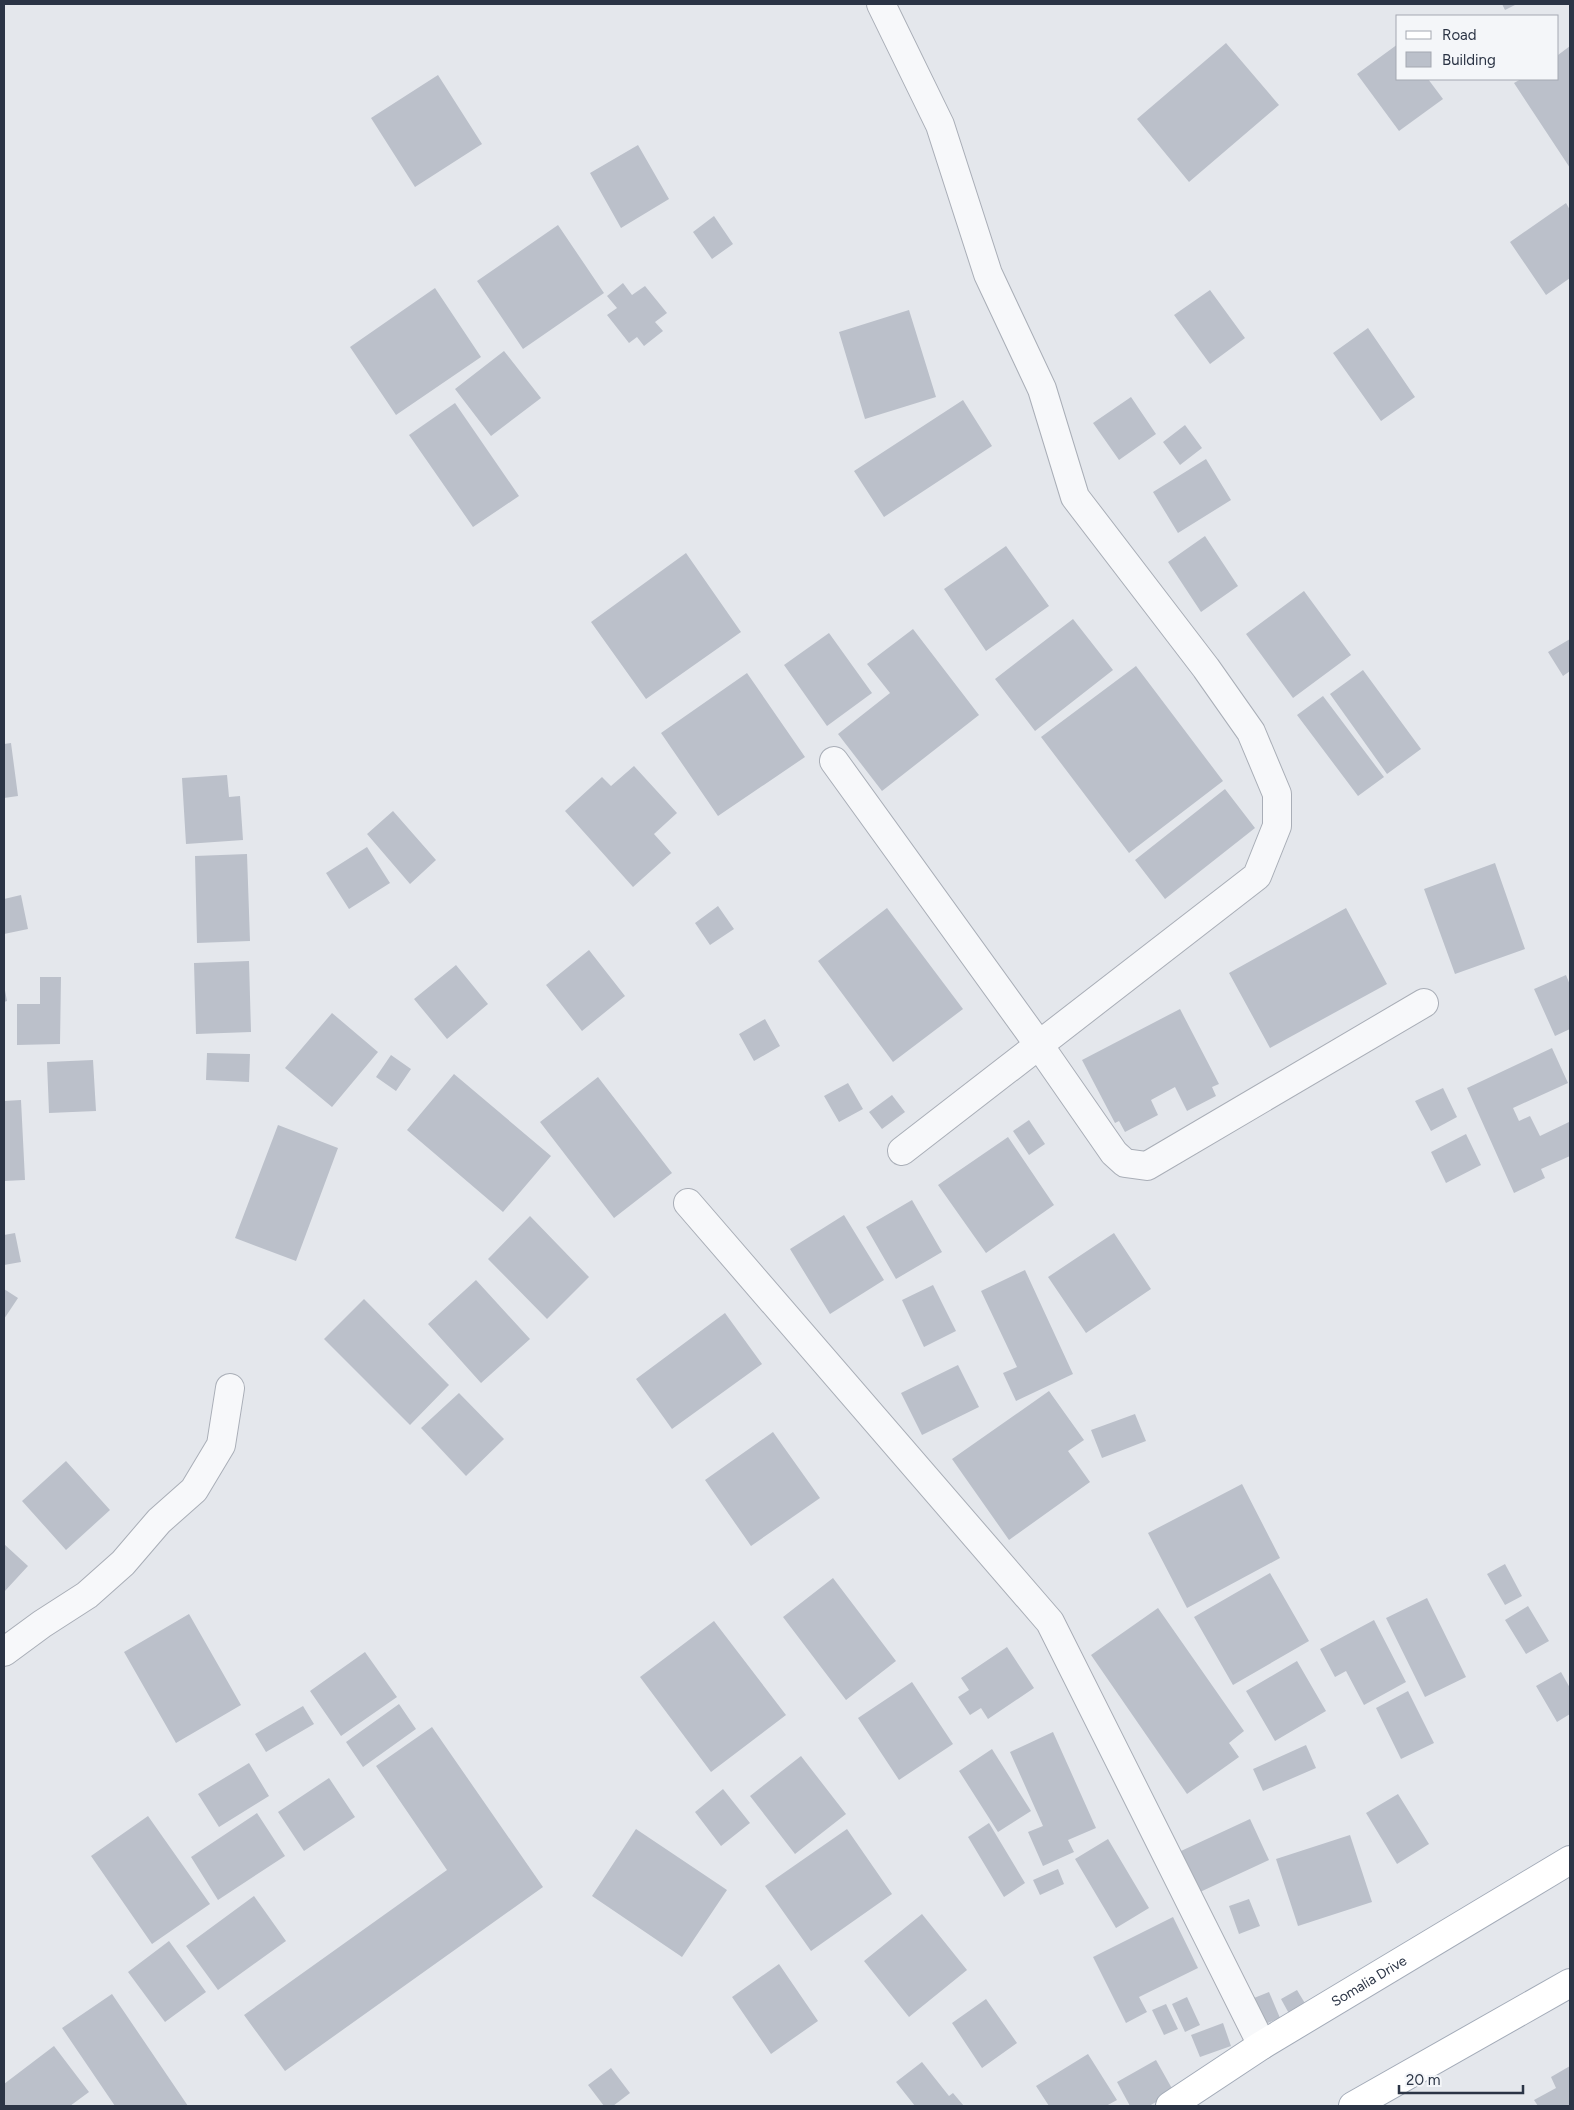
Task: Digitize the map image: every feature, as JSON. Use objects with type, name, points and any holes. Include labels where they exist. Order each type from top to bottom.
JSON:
[{"type":"main road","name":"Somalia Drive","points":[[1170,2106],[1262,2045],[1570,1860]]},
{"type":"main road","points":[[1352,2106],[1570,1983]]},
{"type":"street","points":[[881,4],[940,125],[988,274],[1042,389],[1075,497],[1206,668],[1251,732],[1277,794],[1277,826],[1257,876],[902,1151]]},
{"type":"street","points":[[834,761],[1039,1045],[1114,1153],[1125,1163],[1147,1166],[1424,1003]]},
{"type":"street","points":[[688,1203],[1050,1622],[1262,2045]]},
{"type":"street","points":[[4,1652],[42,1624],[87,1595],[123,1563],[159,1521],[194,1490],[221,1445],[230,1388]]},
{"type":"building","points":[[1502,4],[1517,4],[1505,10]]},
{"type":"building","points":[[1226,43],[1279,105],[1189,182],[1137,119]]},
{"type":"building","points":[[1396,45],[1396,80],[1429,80],[1443,99],[1399,131],[1357,74]]},
{"type":"building","points":[[1570,46],[1570,168],[1514,83],[1519,80],[1559,80],[1559,54]]},
{"type":"building","points":[[438,75],[482,144],[415,187],[371,118]]},
{"type":"building","points":[[638,145],[669,199],[621,228],[590,173]]},
{"type":"building","points":[[1566,203],[1570,210],[1570,278],[1546,295],[1510,242]]},
{"type":"building","points":[[714,216],[733,244],[712,259],[693,232]]},
{"type":"building","points":[[558,225],[604,293],[523,349],[477,281]]},
{"type":"building","points":[[623,283],[632,295],[645,286],[667,313],[655,322],[663,331],[644,346],[637,337],[629,343],[607,315],[617,308],[607,296]]},
{"type":"building","points":[[435,288],[481,357],[396,415],[350,347]]},
{"type":"building","points":[[1210,290],[1245,338],[1210,364],[1174,315]]},
{"type":"building","points":[[909,310],[936,397],[865,419],[839,332]]},
{"type":"building","points":[[1368,328],[1415,397],[1381,421],[1333,353]]},
{"type":"building","points":[[504,351],[541,398],[491,436],[455,389]]},
{"type":"building","points":[[1131,397],[1156,434],[1119,460],[1093,423]]},
{"type":"building","points":[[963,400],[992,446],[884,517],[854,471]]},
{"type":"building","points":[[455,403],[519,496],[473,527],[409,435]]},
{"type":"building","points":[[1185,425],[1202,448],[1180,465],[1163,442]]},
{"type":"building","points":[[1206,459],[1231,500],[1178,533],[1153,492]]},
{"type":"building","points":[[1205,536],[1238,586],[1201,612],[1168,562]]},
{"type":"building","points":[[1006,546],[1049,606],[986,651],[944,589]]},
{"type":"building","points":[[686,553],[741,632],[646,699],[591,622]]},
{"type":"building","points":[[1304,591],[1351,655],[1293,698],[1246,634]]},
{"type":"building","points":[[1073,619],[1113,670],[1035,731],[995,679]]},
{"type":"building","points":[[913,629],[979,715],[882,791],[838,734],[890,693],[867,664]]},
{"type":"building","points":[[829,633],[872,693],[827,726],[784,665]]},
{"type":"building","points":[[1570,639],[1570,671],[1563,676],[1548,652]]},
{"type":"building","points":[[1136,666],[1223,781],[1129,853],[1041,737]]},
{"type":"building","points":[[1363,670],[1421,749],[1387,774],[1330,694]]},
{"type":"building","points":[[747,673],[805,757],[718,816],[661,733]]},
{"type":"building","points":[[1323,696],[1384,777],[1358,796],[1297,715]]},
{"type":"building","points":[[11,743],[18,796],[4,798],[4,744]]},
{"type":"building","points":[[634,766],[677,813],[654,834],[671,853],[633,887],[565,811],[602,777],[611,786]]},
{"type":"building","points":[[227,775],[229,797],[240,796],[243,840],[186,844],[182,778]]},
{"type":"building","points":[[1225,789],[1255,828],[1165,899],[1135,860]]},
{"type":"building","points":[[393,811],[436,860],[410,884],[367,834]]},
{"type":"building","points":[[367,847],[390,883],[349,909],[326,873]]},
{"type":"building","points":[[247,854],[250,941],[197,943],[195,856]]},
{"type":"building","points":[[1495,863],[1525,949],[1455,974],[1424,889]]},
{"type":"building","points":[[21,895],[28,929],[4,934],[4,899]]},
{"type":"building","points":[[718,906],[734,929],[710,945],[695,923]]},
{"type":"building","points":[[887,908],[963,1009],[893,1062],[818,961]]},
{"type":"building","points":[[1346,908],[1387,984],[1270,1048],[1229,973]]},
{"type":"building","points":[[589,950],[625,996],[582,1031],[546,985]]},
{"type":"building","points":[[249,961],[251,1032],[196,1034],[194,963]]},
{"type":"building","points":[[456,965],[488,1004],[447,1039],[414,999]]},
{"type":"building","points":[[1566,975],[1570,985],[1570,1029],[1555,1036],[1534,989]]},
{"type":"building","points":[[40,977],[61,977],[60,1044],[17,1045],[17,1004],[40,1004]]},
{"type":"building","points":[[4,985],[7,1001],[4,1002]]},
{"type":"building","points":[[1180,1009],[1219,1084],[1212,1087],[1216,1096],[1187,1111],[1175,1087],[1151,1100],[1158,1115],[1125,1132],[1119,1121],[1115,1123],[1082,1060]]},
{"type":"building","points":[[332,1013],[378,1052],[332,1107],[285,1068]]},
{"type":"building","points":[[765,1019],[780,1046],[754,1061],[739,1034]]},
{"type":"building","points":[[1552,1048],[1568,1083],[1513,1108],[1519,1121],[1530,1116],[1540,1136],[1569,1122],[1570,1156],[1541,1169],[1545,1178],[1514,1193],[1467,1088]]},
{"type":"building","points":[[207,1053],[250,1054],[249,1082],[206,1080]]},
{"type":"building","points":[[391,1055],[411,1069],[396,1091],[376,1077]]},
{"type":"building","points":[[93,1060],[96,1111],[49,1113],[47,1062]]},
{"type":"building","points":[[454,1074],[551,1156],[503,1212],[407,1130]]},
{"type":"building","points":[[598,1077],[672,1173],[614,1218],[540,1122]]},
{"type":"building","points":[[848,1083],[863,1109],[839,1122],[824,1096]]},
{"type":"building","points":[[1443,1088],[1457,1117],[1431,1131],[1415,1101]]},
{"type":"building","points":[[892,1095],[905,1112],[882,1129],[869,1112]]},
{"type":"building","points":[[21,1100],[25,1180],[4,1181],[4,1101]]},
{"type":"building","points":[[1029,1120],[1045,1144],[1029,1155],[1013,1131]]},
{"type":"building","points":[[278,1125],[338,1148],[296,1261],[235,1238]]},
{"type":"building","points":[[1466,1134],[1481,1165],[1446,1183],[1431,1152]]},
{"type":"building","points":[[1008,1137],[1054,1205],[986,1253],[938,1185]]},
{"type":"building","points":[[912,1200],[942,1252],[896,1279],[866,1227]]},
{"type":"building","points":[[844,1215],[884,1280],[830,1314],[790,1249]]},
{"type":"building","points":[[530,1216],[589,1277],[547,1319],[488,1259]]},
{"type":"building","points":[[15,1233],[21,1262],[4,1265],[4,1235]]},
{"type":"building","points":[[1114,1233],[1151,1289],[1086,1333],[1048,1277]]},
{"type":"building","points":[[1025,1270],[1073,1374],[1016,1401],[1003,1373],[1017,1367],[981,1291]]},
{"type":"building","points":[[476,1280],[530,1339],[481,1383],[428,1324]]},
{"type":"building","points":[[933,1285],[956,1331],[924,1347],[902,1300]]},
{"type":"building","points":[[4,1289],[18,1298],[4,1319]]},
{"type":"building","points":[[364,1299],[449,1385],[410,1425],[324,1339]]},
{"type":"building","points":[[725,1313],[762,1364],[672,1429],[636,1379]]},
{"type":"building","points":[[958,1365],[979,1407],[922,1435],[901,1393]]},
{"type":"building","points":[[1049,1391],[1084,1440],[1068,1451],[1090,1482],[1009,1540],[952,1459]]},
{"type":"building","points":[[459,1393],[504,1439],[466,1476],[421,1428]]},
{"type":"building","points":[[1135,1414],[1146,1441],[1102,1458],[1091,1430]]},
{"type":"building","points":[[773,1432],[820,1498],[751,1546],[705,1480]]},
{"type":"building","points":[[66,1461],[110,1510],[66,1550],[22,1501]]},
{"type":"building","points":[[1242,1484],[1280,1558],[1187,1608],[1148,1533]]},
{"type":"building","points":[[4,1544],[28,1566],[4,1592]]},
{"type":"building","points":[[1505,1564],[1522,1596],[1505,1605],[1487,1574]]},
{"type":"building","points":[[1270,1573],[1309,1641],[1233,1685],[1194,1617]]},
{"type":"building","points":[[833,1578],[896,1661],[846,1700],[783,1617]]},
{"type":"building","points":[[1427,1598],[1466,1677],[1425,1697],[1386,1618]]},
{"type":"building","points":[[1528,1606],[1549,1641],[1526,1654],[1505,1620]]},
{"type":"building","points":[[1158,1608],[1244,1731],[1229,1743],[1239,1757],[1187,1794],[1091,1655]]},
{"type":"building","points":[[189,1614],[241,1705],[176,1743],[124,1652]]},
{"type":"building","points":[[1374,1620],[1406,1682],[1364,1705],[1346,1671],[1335,1677],[1320,1649]]},
{"type":"building","points":[[714,1621],[786,1715],[711,1772],[640,1677]]},
{"type":"building","points":[[1007,1647],[1034,1688],[988,1719],[981,1708],[970,1715],[958,1697],[969,1690],[961,1678]]},
{"type":"building","points":[[365,1652],[397,1697],[341,1736],[310,1691]]},
{"type":"building","points":[[1297,1661],[1326,1711],[1275,1741],[1246,1691]]},
{"type":"building","points":[[1561,1672],[1570,1688],[1570,1714],[1557,1722],[1536,1686]]},
{"type":"building","points":[[912,1682],[953,1744],[899,1780],[858,1718]]},
{"type":"building","points":[[1408,1691],[1434,1743],[1401,1759],[1376,1708]]},
{"type":"building","points":[[399,1704],[416,1729],[363,1767],[346,1742]]},
{"type":"building","points":[[303,1706],[314,1724],[266,1752],[255,1734]]},
{"type":"building","points":[[432,1727],[543,1887],[285,2071],[244,2015],[447,1870],[376,1766]]},
{"type":"building","points":[[1053,1732],[1096,1828],[1068,1840],[1074,1852],[1043,1866],[1028,1832],[1043,1826],[1010,1752]]},
{"type":"building","points":[[1306,1745],[1316,1768],[1263,1791],[1253,1769]]},
{"type":"building","points":[[992,1749],[1031,1811],[998,1832],[959,1771]]},
{"type":"building","points":[[801,1756],[846,1814],[795,1854],[750,1796]]},
{"type":"building","points":[[249,1763],[269,1796],[219,1827],[198,1794]]},
{"type":"building","points":[[329,1778],[355,1817],[304,1851],[278,1812]]},
{"type":"building","points":[[723,1789],[750,1823],[721,1846],[695,1812]]},
{"type":"building","points":[[1398,1794],[1429,1844],[1397,1864],[1366,1813]]},
{"type":"building","points":[[257,1813],[285,1856],[218,1900],[191,1857]]},
{"type":"building","points":[[148,1816],[210,1904],[152,1944],[91,1856]]},
{"type":"building","points":[[1250,1819],[1269,1860],[1200,1892],[1181,1851]]},
{"type":"building","points":[[989,1823],[1025,1883],[1004,1897],[968,1837]]},
{"type":"building","points":[[636,1829],[727,1890],[682,1957],[592,1896]]},
{"type":"building","points":[[847,1829],[892,1894],[811,1951],[765,1886]]},
{"type":"building","points":[[1350,1835],[1372,1902],[1298,1926],[1276,1859]]},
{"type":"building","points":[[1108,1839],[1149,1908],[1116,1928],[1075,1859]]},
{"type":"building","points":[[1058,1869],[1064,1884],[1040,1895],[1033,1880]]},
{"type":"building","points":[[254,1896],[286,1941],[218,1990],[186,1946]]},
{"type":"building","points":[[1249,1899],[1260,1926],[1239,1934],[1229,1906]]},
{"type":"building","points":[[922,1914],[967,1970],[909,2017],[864,1961]]},
{"type":"building","points":[[1173,1917],[1198,1968],[1139,1997],[1147,2012],[1126,2023],[1093,1957]]},
{"type":"building","points":[[169,1941],[206,1992],[165,2022],[128,1972]]},
{"type":"building","points":[[779,1964],[818,2021],[771,2054],[732,1997]]},
{"type":"building","points":[[1297,1990],[1309,2010],[1292,2019],[1281,1999]]},
{"type":"building","points":[[1269,1992],[1280,2018],[1265,2024],[1254,1998]]},
{"type":"building","points":[[112,1994],[188,2106],[115,2106],[62,2028]]},
{"type":"building","points":[[1187,1997],[1200,2025],[1185,2032],[1172,2004]]},
{"type":"building","points":[[986,1999],[1017,2043],[982,2068],[952,2023]]},
{"type":"building","points":[[1166,2004],[1178,2029],[1164,2035],[1152,2010]]},
{"type":"building","points":[[1223,2023],[1231,2046],[1200,2057],[1191,2035]]},
{"type":"building","points":[[54,2046],[89,2092],[70,2106],[4,2106],[4,2084]]},
{"type":"building","points":[[1088,2054],[1117,2100],[1106,2106],[1049,2106],[1036,2086]]},
{"type":"building","points":[[1156,2060],[1174,2092],[1149,2106],[1130,2106],[1117,2082]]},
{"type":"building","points":[[922,2062],[949,2096],[953,2093],[964,2106],[915,2106],[896,2082]]},
{"type":"building","points":[[1570,2066],[1570,2106],[1538,2106],[1534,2100],[1556,2088],[1551,2077]]},
{"type":"building","points":[[611,2068],[630,2093],[613,2106],[604,2106],[588,2085]]}]
